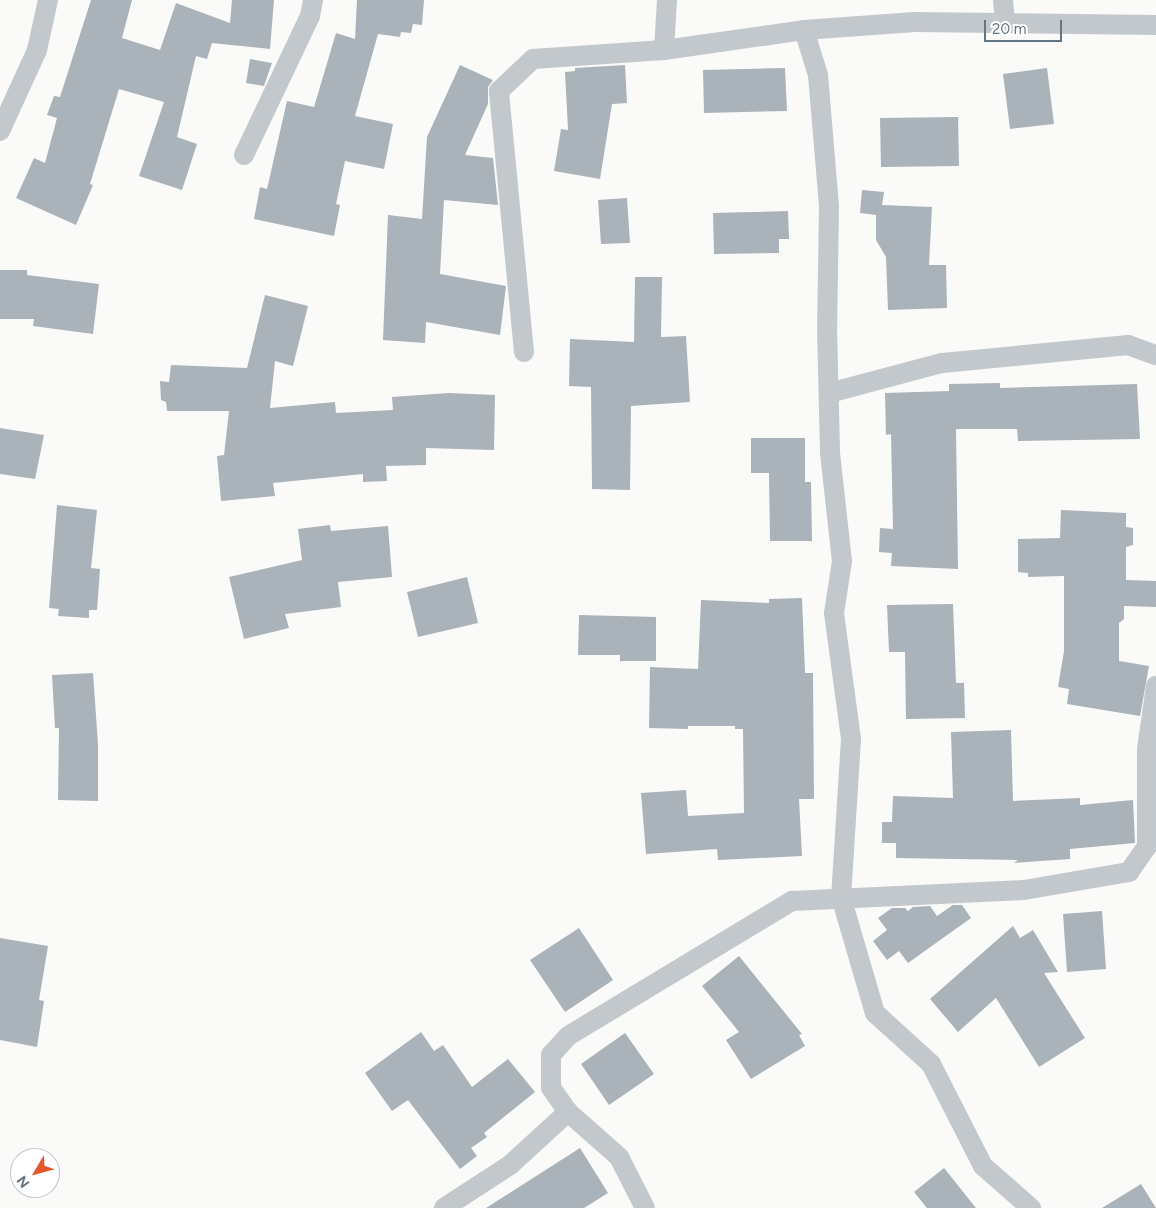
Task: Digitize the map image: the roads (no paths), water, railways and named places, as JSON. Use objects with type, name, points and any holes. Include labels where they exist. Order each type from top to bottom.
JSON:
[{"type":"street","points":[[0,131],[37,50],[48,0]]},
{"type":"street","points":[[244,155],[310,16],[313,0]]},
{"type":"street","points":[[664,50],[667,0]]},
{"type":"street","points":[[1003,0],[1005,23]]},
{"type":"street","points":[[524,352],[499,91],[533,59],[664,50],[804,30],[902,23],[1156,25]]},
{"type":"street","points":[[804,30],[818,75],[829,206],[827,328],[830,453],[842,561],[834,613],[851,739],[841,897],[875,1013],[931,1064],[983,1166],[1032,1208]]},
{"type":"street","points":[[829,393],[942,363],[1128,345],[1156,355]]},
{"type":"street","points":[[645,1208],[619,1158],[568,1112],[551,1088],[551,1055],[568,1036],[792,901],[841,897],[1024,890],[1129,872],[1147,846],[1147,748],[1156,686]]},
{"type":"street","points":[[444,1208],[510,1165],[568,1112]]}]
